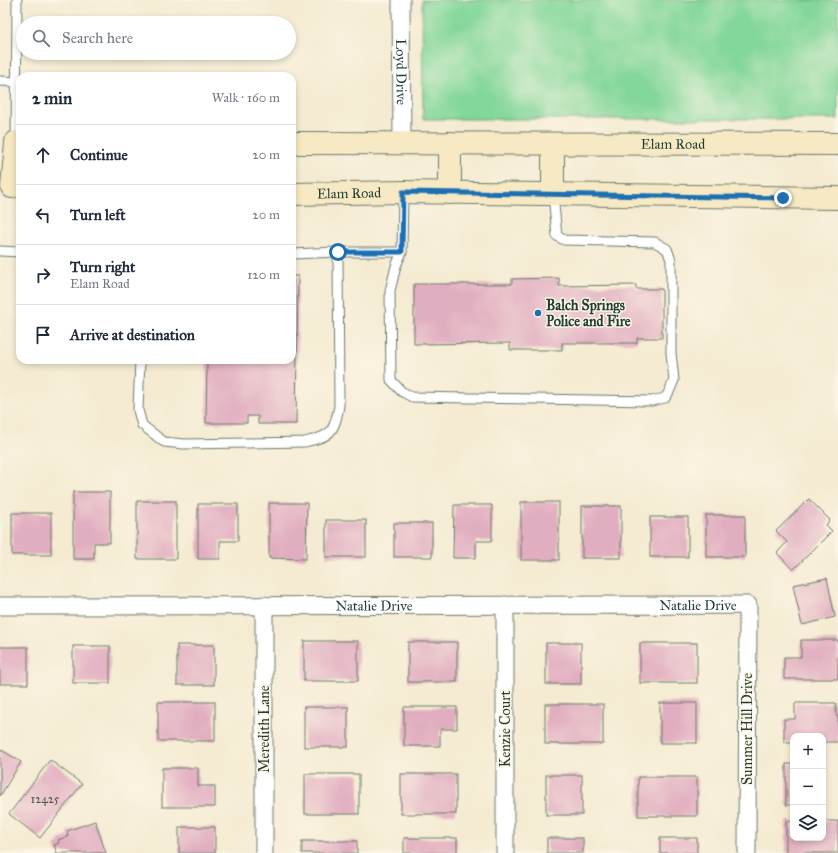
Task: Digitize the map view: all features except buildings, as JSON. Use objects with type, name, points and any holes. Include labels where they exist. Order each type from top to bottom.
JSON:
[{"type":"main road","points":[[11,186],[12,141]]},
{"type":"main road","name":"Elam Road","points":[[296,143],[838,144]]},
{"type":"main road","points":[[450,143],[450,193]]},
{"type":"main road","points":[[552,144],[553,194]]},
{"type":"main road","name":"Elam Road","points":[[296,194],[403,192],[838,198]]},
{"type":"street","name":"Loyd Drive","points":[[401,0],[402,143]]},
{"type":"street","name":"Meredith Lane","points":[[264,605],[264,853]]},
{"type":"street","name":"Kenzie Court","points":[[504,605],[505,853]]},
{"type":"street","name":"Natalie Drive","points":[[0,606],[748,605]]},
{"type":"street","name":"Summer Hill Drive","points":[[747,853],[748,605]]},
{"type":"lane","points":[[18,0],[18,16]]},
{"type":"lane","points":[[18,60],[18,72]]},
{"type":"lane","points":[[0,80],[16,82]]},
{"type":"lane","points":[[12,141],[16,102]]},
{"type":"lane","points":[[403,192],[402,252],[396,266],[390,299],[391,380],[400,392],[412,397],[652,401],[665,398],[670,392],[674,380],[671,354],[671,260],[667,249],[655,242],[564,240],[557,236],[553,194]]},
{"type":"lane","points":[[0,251],[16,252]]},
{"type":"lane","points":[[140,364],[138,410],[142,425],[164,442],[184,444],[305,442],[324,438],[333,428],[339,406],[338,252]]},
{"type":"lane","points":[[296,254],[402,252]]},
{"type":"green space","points":[[422,0],[838,0],[838,119],[423,119]]},
{"type":"place","name":"Balch Springs Police and Fire","points":[[538,313]]},
{"type":"route","points":[[338,252],[402,252],[403,192],[783,198]]}]
